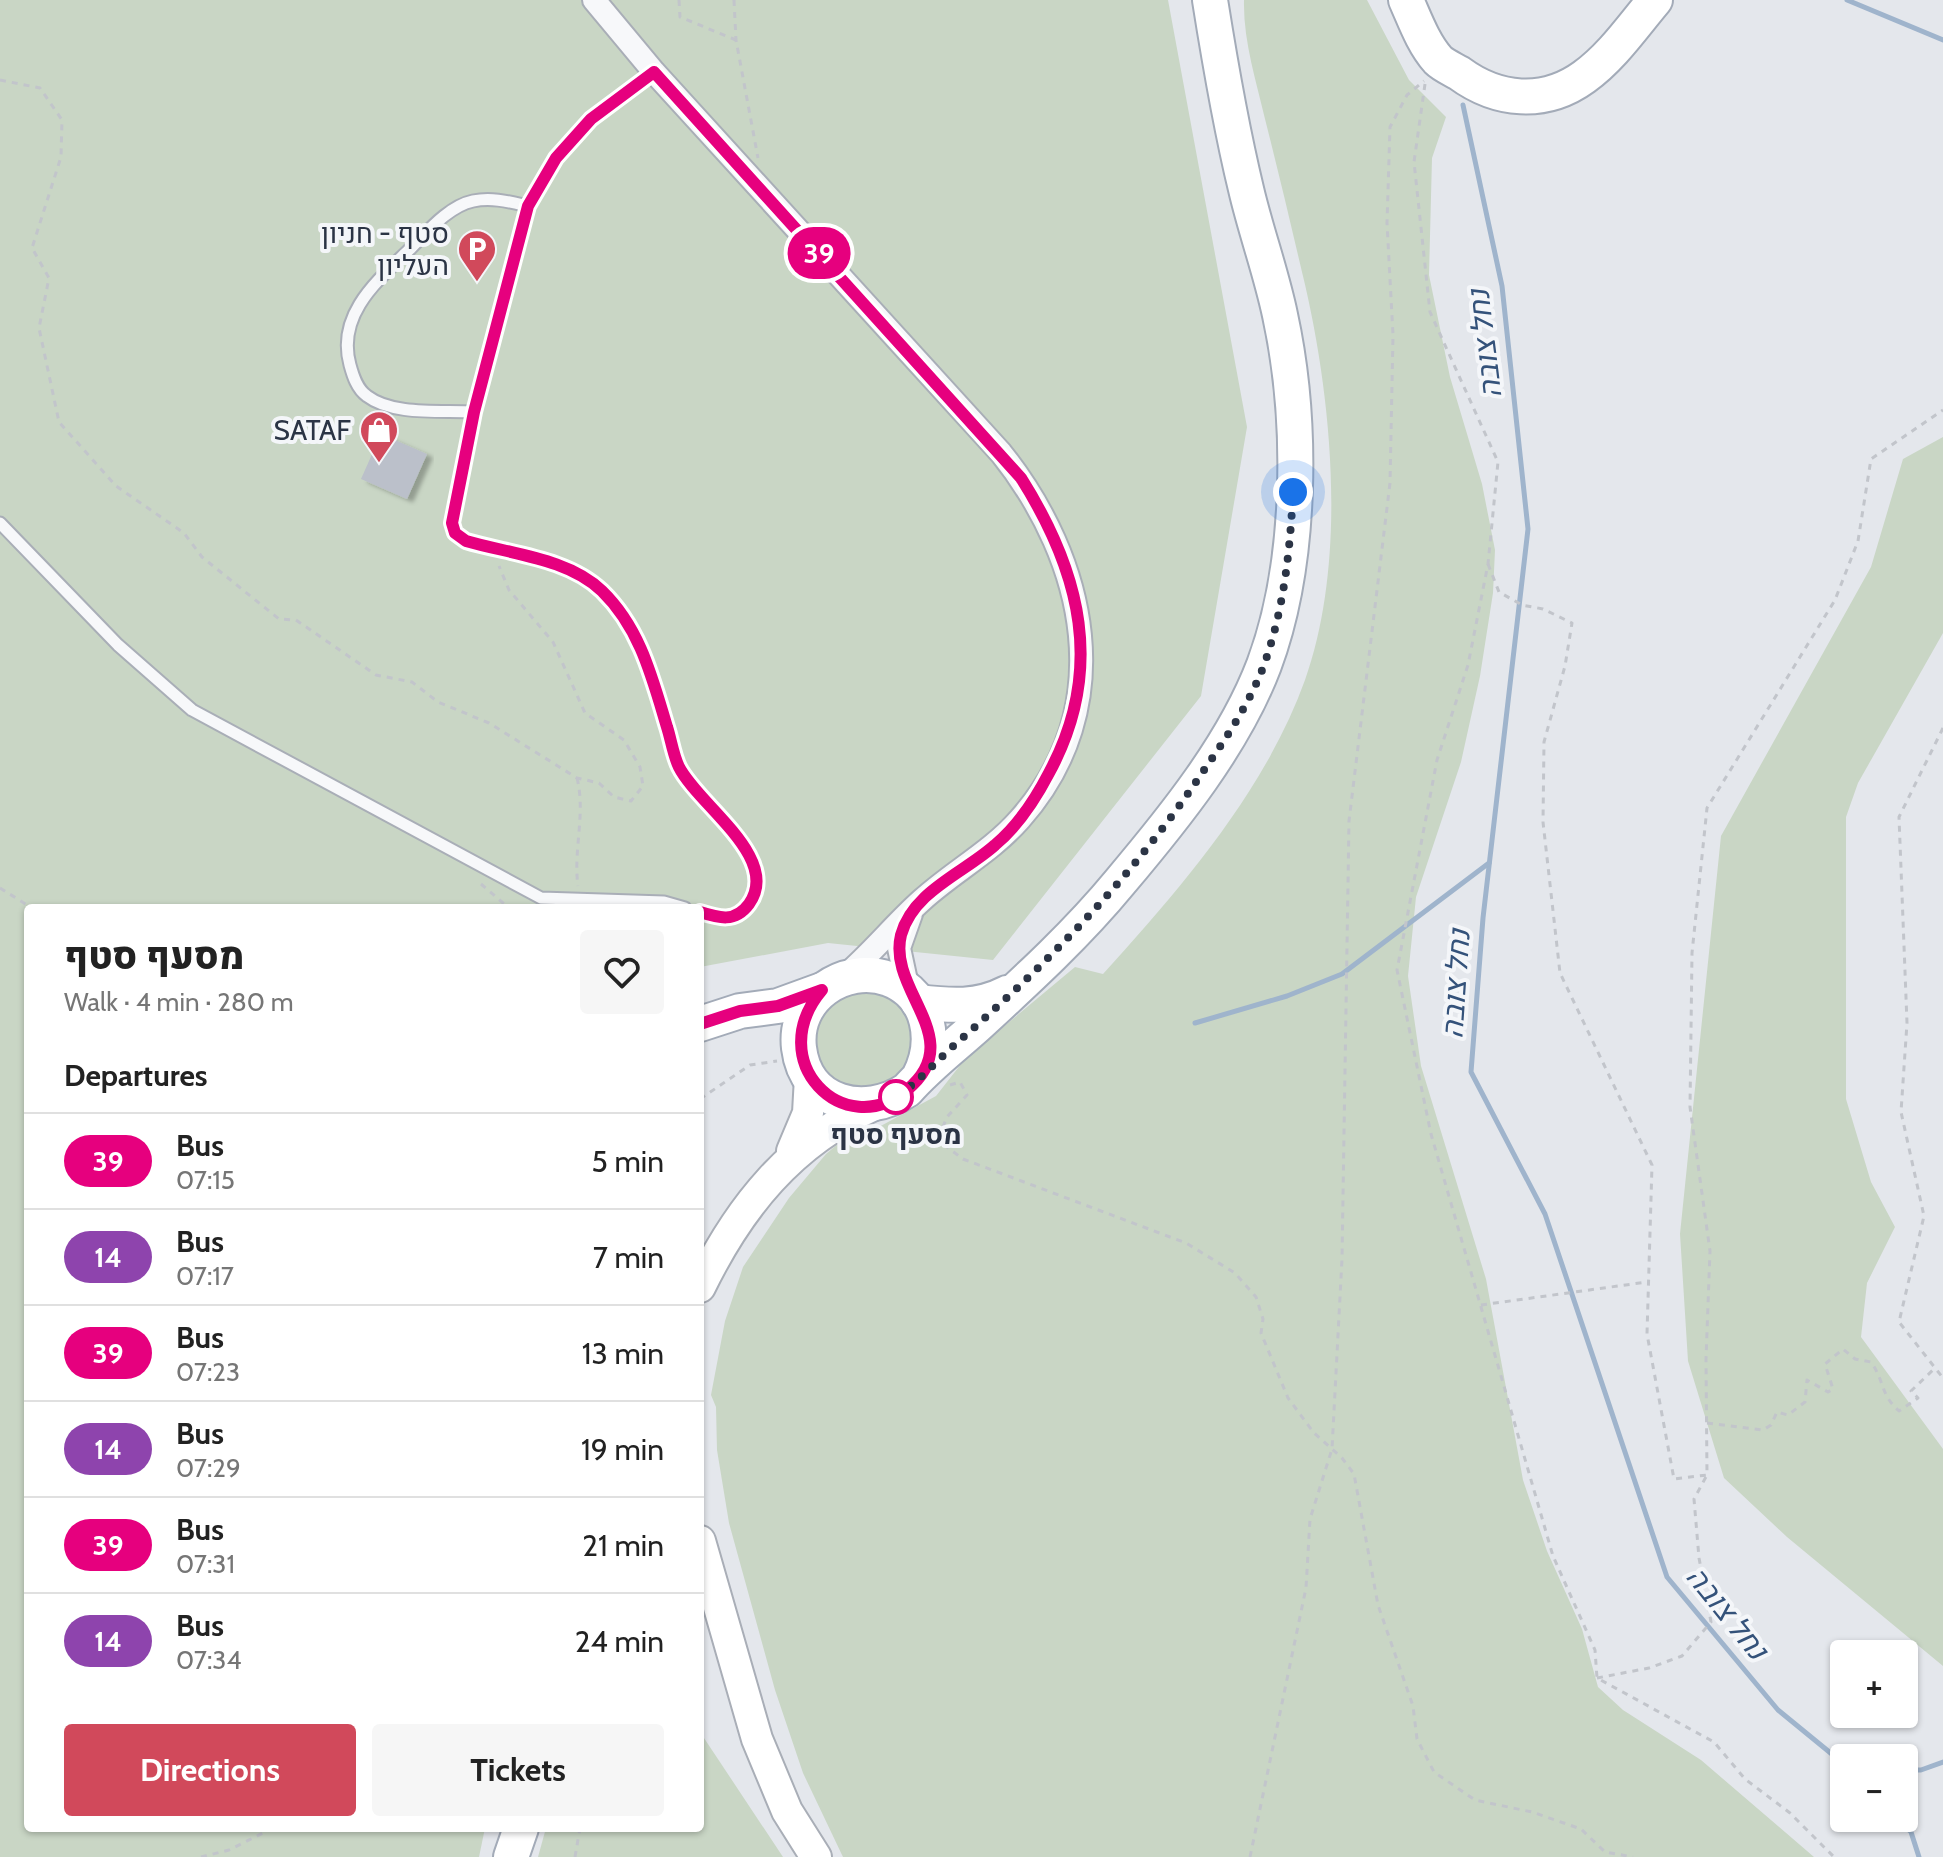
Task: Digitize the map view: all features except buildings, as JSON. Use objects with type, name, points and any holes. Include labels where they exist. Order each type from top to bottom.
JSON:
[{"type":"main road","points":[[704,1278],[714,1257],[751,1203],[788,1160],[834,1123],[933,1081],[1121,881],[1187,796],[1251,694],[1280,610],[1293,492],[1287,356],[1275,291],[1246,190],[1210,0]]},
{"type":"main road","points":[[1406,0],[1432,71],[1498,95],[1528,97],[1561,91],[1585,77],[1611,53],[1655,0]]},
{"type":"main road","points":[[704,1023],[740,1011],[778,1006],[832,984],[877,975],[913,996],[952,1006],[984,1003],[1026,980]]},
{"type":"main road","points":[[788,1160],[808,1113],[807,1072],[799,1047],[801,1026],[808,1006],[832,984]]},
{"type":"main road","points":[[913,996],[926,1016],[933,1081]]},
{"type":"main road","points":[[704,1024],[731,1023],[767,1031],[783,1041],[807,1072],[838,1100],[874,1105]]},
{"type":"main road","points":[[704,1555],[757,1739],[787,1811],[816,1857]]},
{"type":"main road","points":[[511,1857],[520,1832]]},
{"type":"street","points":[[594,0],[654,72],[1021,478],[1047,522],[1076,604],[1082,637],[1082,677],[1073,726],[1035,801],[1010,830],[972,864],[927,895],[832,984]]},
{"type":"street","points":[[913,996],[901,965],[901,935],[915,907],[927,895]]},
{"type":"lane","points":[[654,72],[591,119],[556,158],[528,206],[474,412],[452,523],[455,533],[484,546],[553,564],[586,578],[621,611],[641,645],[679,767],[703,801],[749,850],[756,871],[751,902],[739,914],[724,919],[704,913]]},
{"type":"lane","points":[[474,412],[385,406],[365,395],[354,381],[346,334],[354,313],[369,290],[436,223],[472,201],[497,199],[528,206]]},
{"type":"lane","points":[[0,523],[118,645],[192,710],[541,898],[671,904]]},
{"type":"path","points":[[679,0],[680,17],[736,40]]},
{"type":"path","points":[[734,0],[736,40],[759,149],[755,182]]},
{"type":"path","points":[[1432,71],[1414,162],[1430,312],[1498,462],[1488,564],[1468,665],[1437,760],[1397,970],[1431,1134],[1553,1556],[1595,1650],[1597,1678]]},
{"type":"path","points":[[1250,1857],[1306,1588],[1310,1519],[1332,1449],[1342,1259],[1349,821],[1390,483],[1393,335],[1387,223],[1390,127],[1407,95],[1432,71]]},
{"type":"path","points":[[0,80],[40,88],[62,120],[61,157],[32,248],[49,278],[39,328],[59,422],[116,486],[184,533],[202,557],[279,619],[296,620],[376,675],[412,682],[438,702],[489,723],[577,778],[599,783],[614,797],[631,801],[643,786],[640,767],[624,740],[585,713],[553,642],[509,590],[498,563],[485,556],[484,546]]},
{"type":"path","points":[[1597,1678],[1649,1668],[1682,1656],[1711,1622],[1699,1558],[1694,1499],[1707,1475],[1710,1251],[1690,1107],[1692,953],[1707,808],[1835,600],[1858,541],[1871,459],[1943,410]]},
{"type":"path","points":[[1488,564],[1499,592],[1522,605],[1543,609],[1572,623],[1565,666],[1544,742],[1543,822],[1560,973],[1652,1165],[1647,1334],[1674,1479],[1707,1475]]},
{"type":"path","points":[[1943,728],[1899,817],[1907,1023],[1901,1112],[1924,1216],[1899,1322],[1943,1378]]},
{"type":"path","points":[[577,778],[580,820],[575,867],[580,902]]},
{"type":"path","points":[[0,888],[26,904]]},
{"type":"path","points":[[704,1096],[750,1065],[766,1060],[787,1061],[807,1072]]},
{"type":"path","points":[[933,1081],[960,1082],[967,1095],[947,1117],[940,1134],[947,1147],[963,1159],[1186,1243],[1235,1273],[1256,1297],[1263,1319],[1261,1333],[1288,1398],[1314,1433],[1354,1474],[1378,1605],[1413,1706],[1417,1739],[1434,1772],[1475,1800],[1532,1812],[1581,1829],[1604,1854],[1633,1857]]},
{"type":"path","points":[[1481,1305],[1648,1282]]},
{"type":"path","points":[[1706,1423],[1763,1430],[1771,1425],[1777,1412],[1788,1415],[1805,1402],[1807,1380],[1828,1392],[1833,1389],[1825,1364],[1843,1349],[1855,1359],[1871,1362],[1880,1375],[1884,1398],[1899,1411],[1918,1398],[1911,1391],[1935,1368]]},
{"type":"path","points":[[1597,1678],[1714,1742],[1745,1779],[1790,1813],[1834,1857]]},
{"type":"path","points":[[201,1857],[229,1850],[265,1832]]},
{"type":"path","points":[[575,1857],[579,1832]]},
{"type":"green space","points":[[0,0],[1168,0],[1247,427],[1201,696],[993,960],[828,943],[704,966],[704,904],[24,904],[24,1832],[484,1832],[479,1857],[0,1857]]},
{"type":"green space","points":[[1244,0],[1367,0],[1409,80],[1446,117],[1432,158],[1429,275],[1450,377],[1482,484],[1495,550],[1493,593],[1480,676],[1461,762],[1416,897],[1408,976],[1421,1066],[1486,1279],[1523,1480],[1547,1551],[1582,1629],[1598,1687],[1623,1710],[1701,1760],[1814,1857],[843,1857],[803,1773],[775,1690],[729,1523],[717,1450],[716,1407],[711,1395],[725,1321],[743,1267],[789,1198],[826,1154],[845,1138],[877,1128],[936,1096],[965,1059],[1075,967],[1103,974],[1191,872],[1244,799],[1268,761],[1305,680],[1327,582],[1331,477],[1327,423],[1313,320],[1251,60]]},
{"type":"green space","points":[[1943,437],[1943,633],[1858,783],[1846,817],[1846,1099],[1871,1182],[1895,1227],[1867,1283],[1861,1337],[1943,1449],[1943,1666],[1918,1645],[1918,1640],[1912,1640],[1787,1537],[1724,1478],[1688,1361],[1680,1234],[1721,836],[1871,567],[1903,459]]},
{"type":"green space","points":[[864,992],[882,995],[898,1006],[909,1022],[912,1040],[909,1058],[898,1074],[882,1085],[864,1088],[846,1085],[830,1074],[819,1058],[816,1040],[819,1022],[830,1006],[846,995]]},
{"type":"green space","points":[[704,1738],[783,1857],[538,1857],[545,1832],[704,1832]]},
{"type":"waterway","points":[[1847,0],[1943,40]]},
{"type":"waterway","name":"נחל צובה","points":[[1463,105],[1502,286],[1528,529],[1483,918],[1471,1072],[1545,1214],[1667,1577],[1778,1710],[1830,1753]]},
{"type":"waterway","points":[[1195,1023],[1287,996],[1342,974],[1489,863]]},
{"type":"waterway","points":[[1918,1770],[1943,1762]]},
{"type":"waterway","name":"נחל צובה","points":[[1911,1832],[1919,1857]]},
{"type":"bus line","name":"39","points":[[704,913],[724,919],[739,914],[751,902],[756,871],[749,850],[703,801],[679,767],[652,674],[641,645],[621,611],[586,578],[553,564],[466,541],[455,533],[452,523],[453,505],[474,412],[528,206],[556,158],[591,119],[654,72],[1021,478],[1047,522],[1064,564],[1076,604],[1083,654],[1079,702],[1073,726],[1035,801],[996,845],[927,895],[907,920],[899,948],[901,965],[908,990],[926,1016],[930,1032],[926,1063],[907,1090],[892,1100],[855,1106],[822,1091],[810,1077],[799,1047],[801,1026],[808,1006],[822,990],[778,1006],[740,1011],[704,1022]]},
{"type":"place","name":"סטף - חניון העליון","points":[[477,283]]},
{"type":"place","name":"SATAF","points":[[379,464]]},
{"type":"place","name":"מסעף סטף","points":[[896,1097]]},
{"type":"route","points":[[896,1097],[892,1100],[978,1025],[1084,923],[1148,848],[1220,746],[1251,694],[1274,634],[1287,573],[1293,492]]}]
